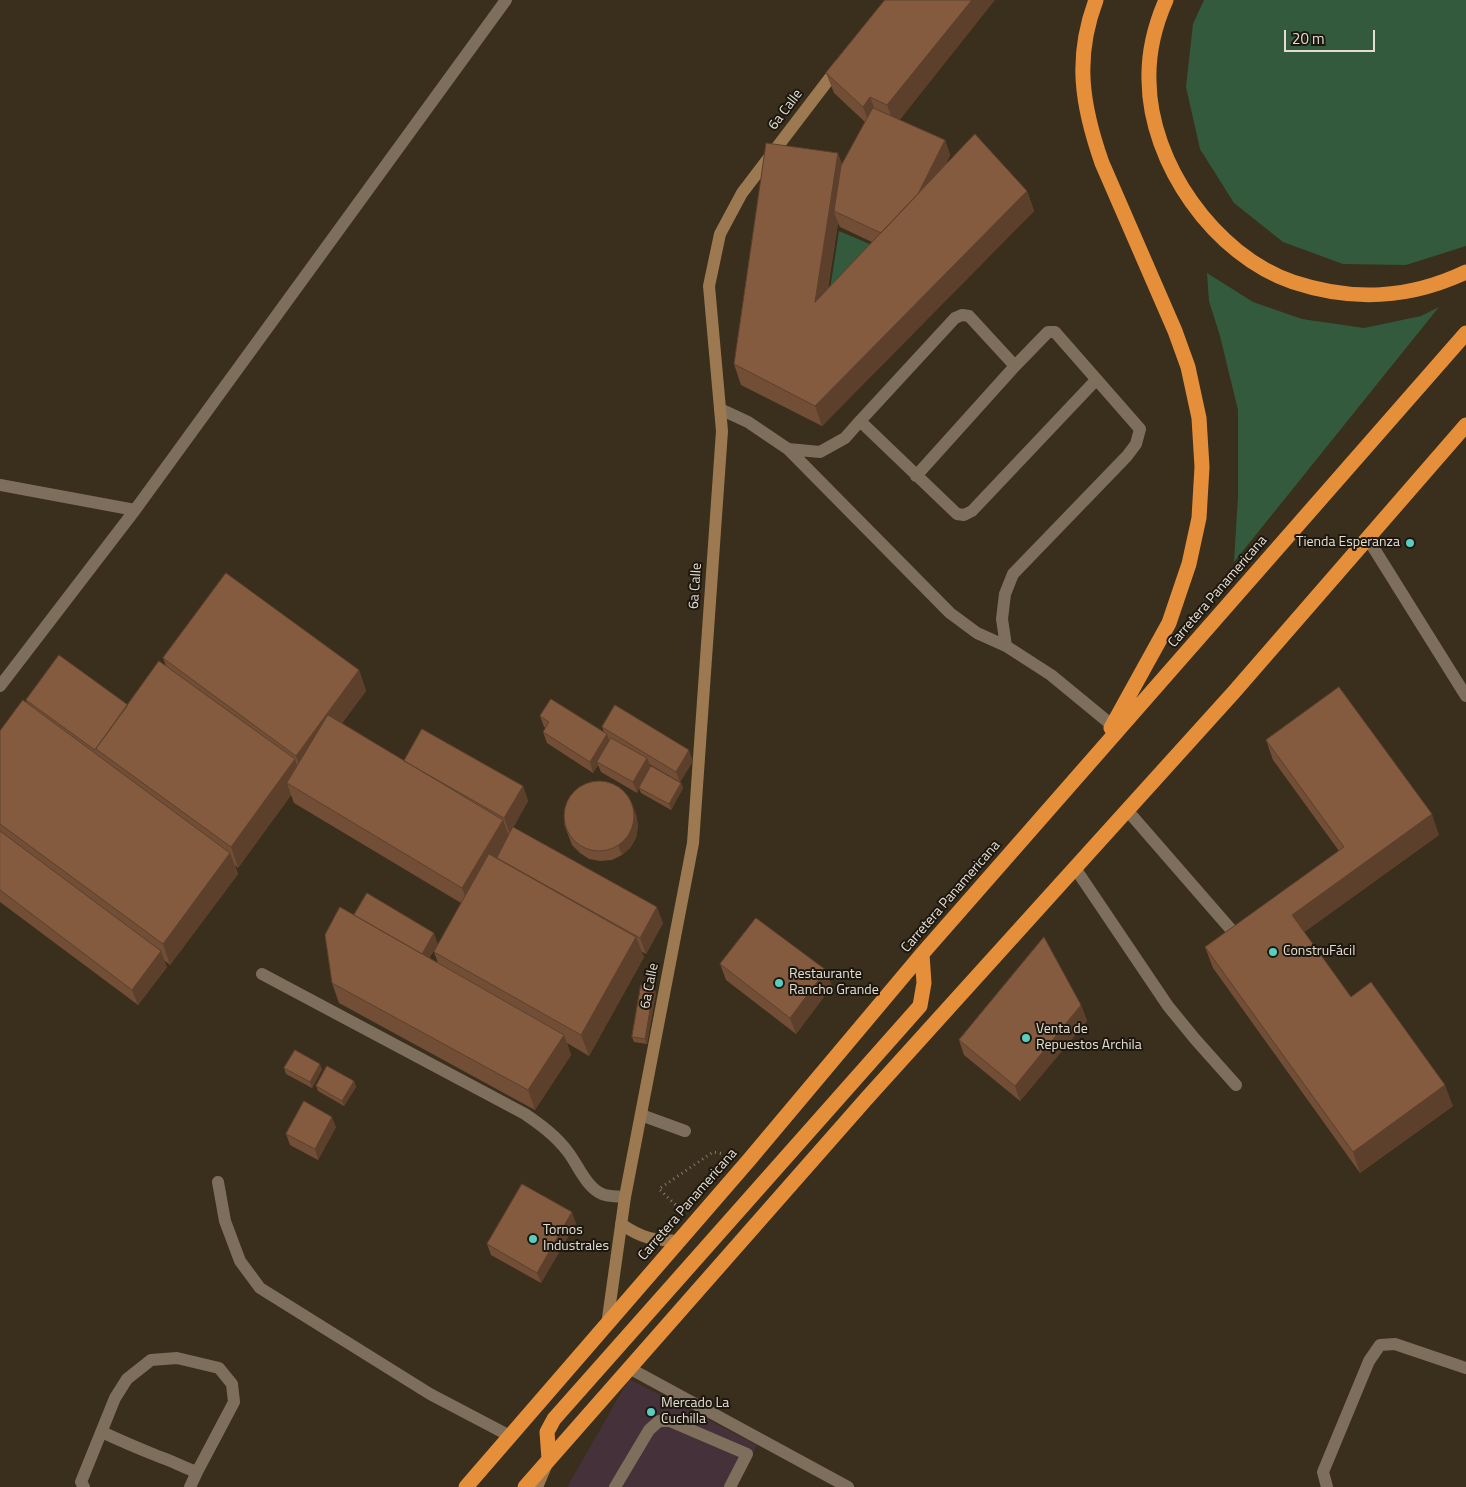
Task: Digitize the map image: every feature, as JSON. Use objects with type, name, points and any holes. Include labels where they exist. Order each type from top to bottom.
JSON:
[{"type":"highway","points":[[1096,0],[1088,21],[1083,50],[1082,79],[1092,135],[1102,163],[1175,330],[1188,367],[1199,418],[1202,467],[1199,518],[1189,564],[1169,623],[1097,754]]},
{"type":"highway","points":[[1166,0],[1158,19],[1151,48],[1149,81],[1152,112],[1160,141],[1174,174],[1210,225],[1232,246],[1260,266],[1291,281],[1319,289],[1355,295],[1389,294],[1419,289],[1449,280],[1466,272]]},
{"type":"highway","name":"Carretera Panamericana","points":[[466,1487],[679,1241],[922,954],[1466,332]]},
{"type":"highway","points":[[524,1487],[867,1098],[1234,692],[1466,426]]},
{"type":"highway","points":[[1442,453],[1466,442]]},
{"type":"highway","points":[[549,1459],[547,1432],[554,1419],[920,1006],[924,983],[922,954]]},
{"type":"street","points":[[0,686],[135,510],[506,0]]},
{"type":"street","name":"6a Calle","points":[[606,1325],[625,1197],[693,844],[722,430],[709,286],[720,234],[742,193],[849,53]]},
{"type":"street","points":[[788,449],[820,452],[845,438],[955,318],[962,314],[969,316],[1015,366]]},
{"type":"street","points":[[916,476],[1048,332],[1055,332],[1140,429],[1136,444],[1127,456],[1013,574],[1005,594],[1002,619],[1006,646]]},
{"type":"street","points":[[860,421],[957,514],[964,514],[972,511],[1096,380]]},
{"type":"street","points":[[720,409],[748,422],[788,449],[950,613],[977,633],[1006,646],[1051,675],[1113,726]]},
{"type":"street","points":[[0,485],[135,510]]},
{"type":"street","points":[[1368,539],[1466,696]]},
{"type":"street","points":[[1127,810],[1234,933]]},
{"type":"street","points":[[1075,868],[1168,1006],[1236,1085]]},
{"type":"street","points":[[262,974],[525,1114],[547,1129],[568,1152],[585,1178],[601,1194],[625,1197]]},
{"type":"street","points":[[641,1115],[685,1131]]},
{"type":"street","points":[[218,1182],[225,1222],[240,1261],[260,1288],[430,1394],[510,1436]]},
{"type":"street","points":[[621,1224],[645,1237],[656,1240],[679,1241]]},
{"type":"street","points":[[1327,1487],[1323,1472],[1369,1361],[1380,1346],[1395,1344],[1466,1368]]},
{"type":"street","points":[[84,1487],[81,1482],[115,1398],[127,1378],[150,1360],[177,1358],[218,1368],[232,1384],[234,1402],[190,1487]]},
{"type":"street","points":[[629,1368],[848,1487]]},
{"type":"street","points":[[630,1487],[617,1484],[649,1430],[658,1421],[670,1422],[747,1454],[730,1487]]},
{"type":"street","points":[[102,1432],[197,1472]]},
{"type":"street","points":[[537,1487],[549,1459]]},
{"type":"path","points":[[659,1189],[713,1152]]},
{"type":"shaded area","name":"Mercado La Cuchilla","points":[[629,1379],[757,1445],[736,1487],[567,1487]]},
{"type":"green space","points":[[1204,0],[1466,0],[1466,246],[1406,265],[1343,264],[1283,242],[1234,203],[1200,149],[1186,87],[1193,24]]},
{"type":"green space","points":[[839,231],[886,251],[826,315]]},
{"type":"green space","points":[[1207,273],[1253,302],[1302,319],[1364,328],[1421,316],[1439,307],[1234,562],[1238,496],[1238,410],[1220,336],[1209,301]]},
{"type":"building","points":[[885,0],[972,0],[887,105],[870,97],[863,107],[826,73]]},
{"type":"building","points":[[873,108],[945,140],[918,194],[881,233],[834,211],[841,166]]},
{"type":"building","points":[[975,134],[1027,191],[815,406],[734,364],[766,143],[838,153],[815,302]]},
{"type":"building","points":[[226,573],[359,670],[296,756],[163,658]]},
{"type":"building","points":[[59,655],[128,705],[95,750],[26,700]]},
{"type":"building","points":[[159,661],[295,759],[231,847],[96,749]]},
{"type":"building","name":"ConstruFácil","points":[[1339,687],[1432,814],[1292,915],[1351,997],[1371,982],[1445,1085],[1353,1152],[1205,947],[1344,847],[1266,740]]},
{"type":"building","points":[[551,699],[607,734],[590,762],[543,732],[549,722],[540,716]]},
{"type":"building","points":[[23,700],[230,853],[163,944],[0,824],[0,731]]},
{"type":"building","points":[[615,705],[689,750],[676,772],[602,727]]},
{"type":"building","points":[[328,715],[503,820],[462,888],[287,783]]},
{"type":"building","points":[[422,729],[523,786],[504,818],[404,761]]},
{"type":"building","points":[[611,738],[647,758],[633,782],[597,762]]},
{"type":"building","points":[[651,766],[681,783],[669,804],[639,788]]},
{"type":"building","points":[[599,781],[612,784],[624,791],[631,803],[634,816],[631,829],[624,841],[612,848],[599,851],[586,848],[574,841],[567,829],[564,816],[567,803],[574,791],[586,784]]},
{"type":"building","points":[[513,827],[657,907],[640,938],[497,858]]},
{"type":"building","points":[[0,831],[161,951],[132,990],[0,890]]},
{"type":"building","points":[[489,854],[636,937],[581,1035],[434,952]]},
{"type":"building","points":[[367,893],[434,933],[422,954],[354,915]]},
{"type":"building","points":[[340,907],[564,1035],[528,1090],[332,983],[325,935]]},
{"type":"building","name":"Restaurante Rancho Grande","points":[[756,918],[826,970],[790,1018],[720,964]]},
{"type":"building","name":"Venta de Repuestos Archila","points":[[1044,937],[1081,1005],[1015,1086],[959,1040]]},
{"type":"building","points":[[641,985],[654,987],[645,1039],[632,1037]]},
{"type":"building","points":[[295,1050],[320,1064],[310,1082],[284,1068]]},
{"type":"building","points":[[327,1066],[354,1081],[342,1101],[316,1086]]},
{"type":"building","points":[[304,1101],[332,1117],[315,1149],[286,1134]]},
{"type":"building","name":"Tornos Industrales","points":[[522,1184],[572,1212],[537,1273],[487,1244]]},
{"type":"place","name":"Tienda Esperanza","points":[[1410,543]]},
{"type":"place","name":"ConstruFácil","points":[[1273,952]]},
{"type":"place","name":"Restaurante Rancho Grande","points":[[779,983]]},
{"type":"place","name":"Venta de Repuestos Archila","points":[[1026,1038]]},
{"type":"place","name":"Tornos Industrales","points":[[533,1239]]},
{"type":"place","name":"Mercado La Cuchilla","points":[[651,1412]]}]
